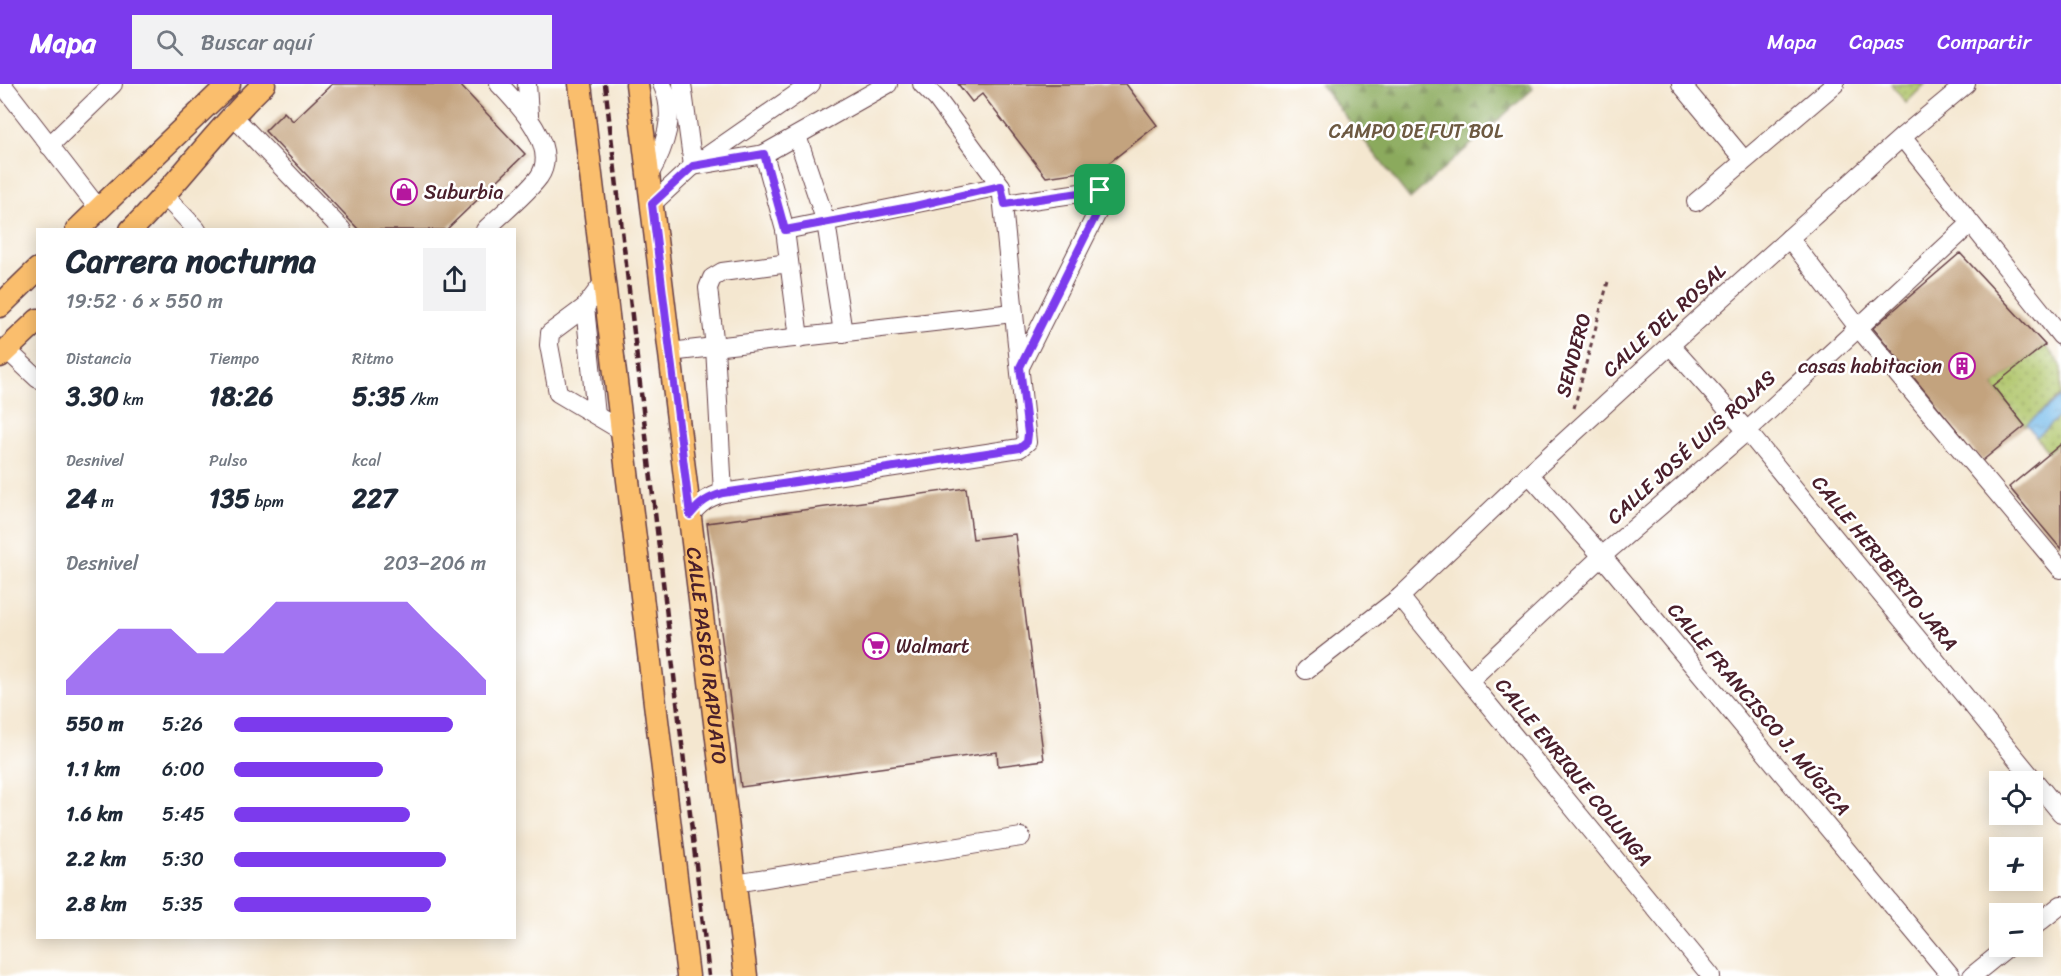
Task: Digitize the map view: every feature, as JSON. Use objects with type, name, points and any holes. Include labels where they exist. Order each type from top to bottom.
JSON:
[{"type":"main road","points":[[78,228],[229,84]]},
{"type":"main road","points":[[133,228],[165,196],[231,114],[264,84]]},
{"type":"main road","points":[[580,84],[688,976]]},
{"type":"main road","name":"CALLE PASEO IRAPUATO","points":[[637,84],[746,976]]},
{"type":"main road","points":[[0,306],[36,271]]},
{"type":"main road","points":[[3,353],[36,322]]},
{"type":"street","points":[[2,84],[98,208]]},
{"type":"street","points":[[49,146],[113,84]]},
{"type":"street","points":[[499,84],[529,116]]},
{"type":"street","points":[[486,228],[539,177],[545,165],[544,152],[529,116],[527,84]]},
{"type":"street","points":[[649,175],[663,150],[669,120],[667,94],[662,84]]},
{"type":"street","points":[[682,84],[693,166]]},
{"type":"street","points":[[652,204],[693,166],[811,84]]},
{"type":"street","points":[[693,166],[764,154],[888,84]]},
{"type":"street","points":[[690,515],[704,501],[723,493],[1020,448],[1027,442],[1003,195],[937,99],[922,84]]},
{"type":"street","points":[[1681,84],[1744,160]]},
{"type":"street","points":[[1695,202],[1835,84]]},
{"type":"street","name":"CALLE DEL ROSAL","points":[[1306,669],[1400,597],[1566,439],[1902,137],[1966,84]]},
{"type":"street","points":[[231,114],[340,228]]},
{"type":"street","points":[[797,136],[826,222],[843,333]]},
{"type":"street","points":[[1902,137],[1970,225],[2061,336]]},
{"type":"street","points":[[764,154],[785,230],[799,338]]},
{"type":"street","points":[[785,230],[1003,195],[1100,190],[1105,192],[1105,197],[1020,367]]},
{"type":"street","points":[[165,196],[195,228]]},
{"type":"street","name":"CALLE JOSÉ LUIS ROJAS","points":[[1470,680],[1602,556],[1747,431],[1857,326],[1970,225]]},
{"type":"street","points":[[1789,238],[1857,326],[2061,569]]},
{"type":"street","points":[[723,493],[716,347],[708,288],[712,278],[722,272],[789,263]]},
{"type":"street","points":[[604,282],[585,308],[550,333],[549,345],[558,393],[622,430]]},
{"type":"street","points":[[585,308],[596,415]]},
{"type":"street","points":[[670,352],[1013,313]]},
{"type":"street","name":"CALLE HERIBERTO JARA","points":[[1670,345],[1747,431],[2061,813]]},
{"type":"street","points":[[3,353],[36,378]]},
{"type":"street","name":"CALLE FRANCISCO J. MÚGICA","points":[[1529,474],[1602,556],[1952,976]]},
{"type":"street","name":"CALLE ENRIQUE COLUNGA","points":[[1400,597],[1711,976]]},
{"type":"street","points":[[735,883],[1021,837]]},
{"type":"street","points":[[2043,919],[2061,905]]},
{"type":"street","points":[[1972,976],[1995,957]]},
{"type":"path","name":"SENDERO","points":[[1566,439],[1609,278]]},
{"type":"green space","name":"CAMPO DE FUT BOL","points":[[1320,84],[1529,84],[1533,89],[1410,199]]},
{"type":"green space","points":[[1891,84],[1925,84],[1906,103]]},
{"type":"green space","points":[[2045,345],[2061,365],[2061,395],[2025,426],[1993,386]]},
{"type":"green space","points":[[2061,415],[2061,441],[2048,452],[2036,437]]},
{"type":"water","points":[[2061,397],[2061,415],[2036,437],[2027,424]]},
{"type":"building","name":"Suburbia","points":[[332,84],[459,84],[525,154],[448,228],[357,228],[265,131],[284,112],[293,121]]},
{"type":"building","points":[[958,84],[1126,84],[1157,125],[1101,169],[1046,177],[982,94],[972,102]]},
{"type":"building","name":"casas habitacion","points":[[1960,253],[2045,345],[1993,386],[2025,426],[1982,461],[1873,328]]},
{"type":"building","points":[[2061,444],[2061,549],[2009,487]]},
{"type":"building","name":"Walmart","points":[[966,488],[973,539],[1015,534],[1044,760],[998,766],[997,752],[741,787],[707,523]]},
{"type":"railway","points":[[605,84],[709,976]]},
{"type":"place","name":"Suburbia","points":[[404,192]]},
{"type":"place","name":"casas habitacion","points":[[1962,366]]},
{"type":"place","name":"Walmart","points":[[876,646]]},
{"type":"route","points":[[764,154],[785,230],[915,206],[1001,186],[1005,204],[1100,190],[1105,192],[1105,197],[1020,367],[1028,434],[1027,442],[1020,448],[723,493],[699,504],[690,515],[652,204],[693,166],[764,154]]}]
